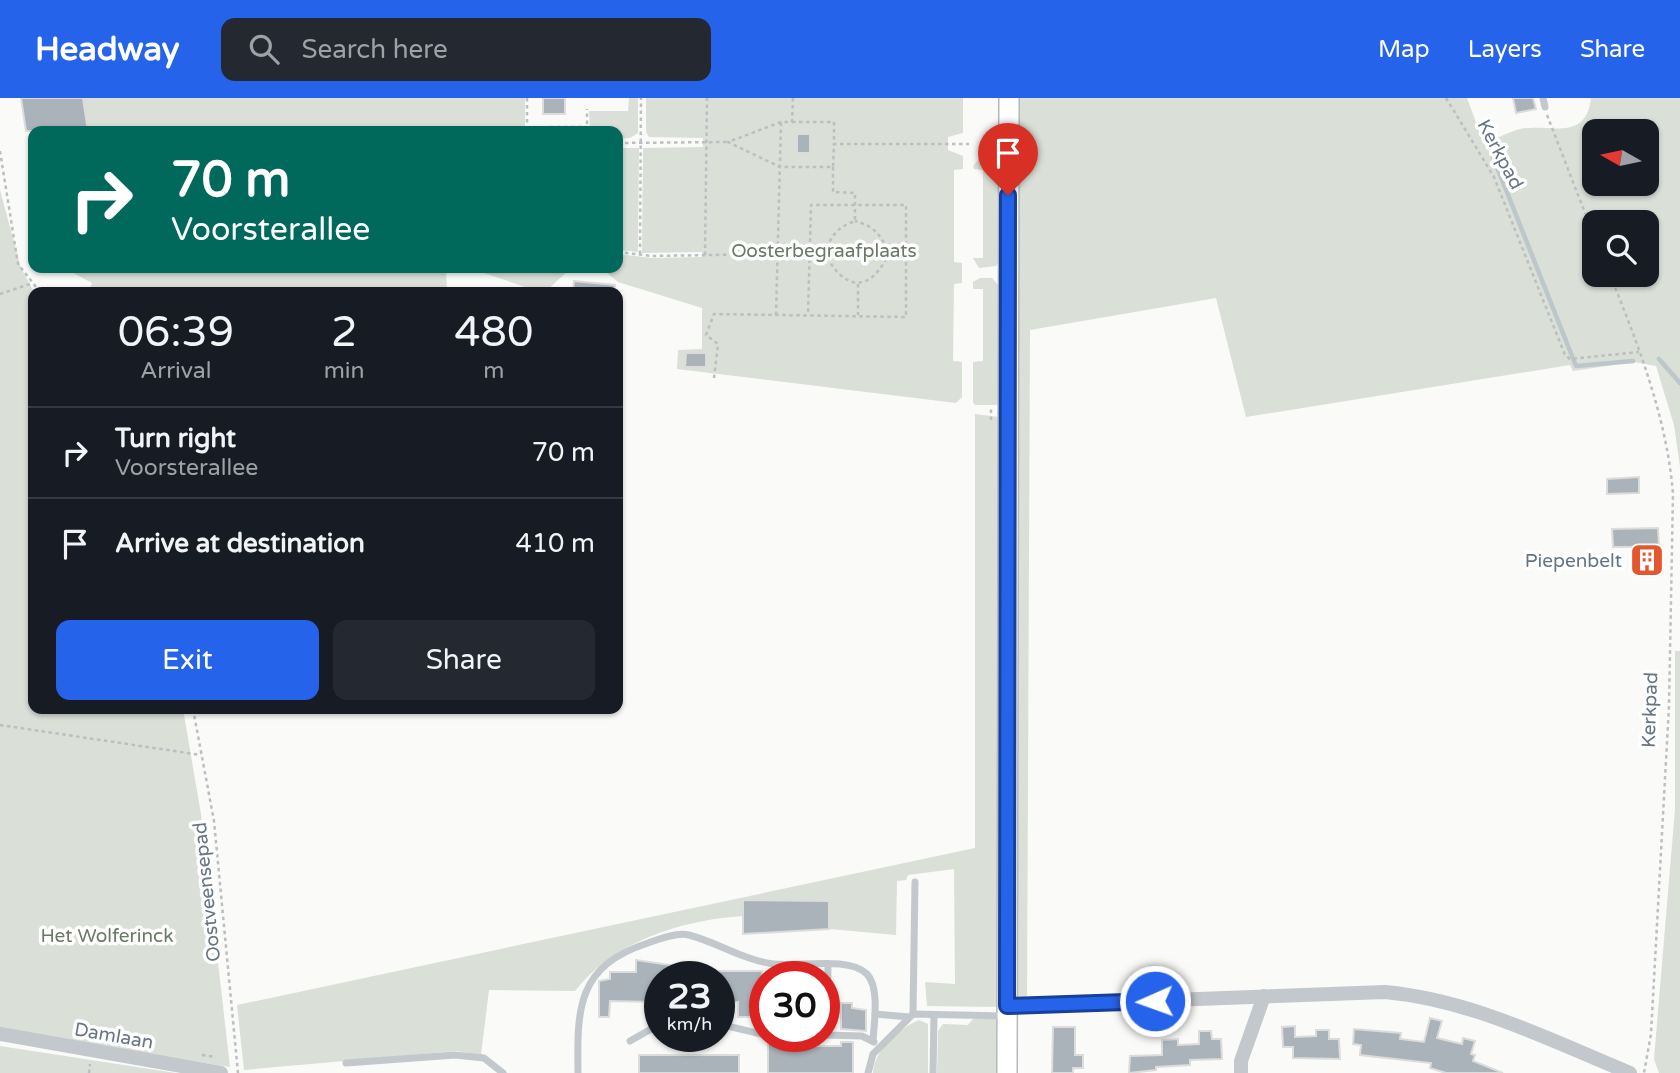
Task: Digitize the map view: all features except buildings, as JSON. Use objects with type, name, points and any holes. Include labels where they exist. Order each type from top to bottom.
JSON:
[{"type":"main road","points":[[1007,1073],[1009,98]]},
{"type":"street","points":[[1007,1011],[1385,992],[1427,997],[1484,1013],[1630,1073]]},
{"type":"street","points":[[1241,1073],[1241,1061],[1264,996]]},
{"type":"street","name":"Damlaan","points":[[0,1034],[221,1073]]},
{"type":"lane","points":[[1543,98],[1545,107]]},
{"type":"lane","points":[[868,1073],[873,1054],[911,1016],[915,882]]},
{"type":"lane","points":[[576,1072],[577,1020],[584,992],[601,968],[629,949],[686,934],[756,961]]},
{"type":"lane","points":[[840,964],[851,964],[866,973],[872,981],[875,1014],[873,1041]]},
{"type":"lane","points":[[875,1014],[911,1016],[1007,1011]]},
{"type":"lane","points":[[933,1015],[933,1073]]},
{"type":"lane","points":[[630,1041],[644,1033]]},
{"type":"lane","points":[[840,1035],[862,1036],[881,1046]]},
{"type":"lane","points":[[346,1063],[455,1055],[484,1058],[503,1073]]},
{"type":"path","points":[[527,98],[527,126]]},
{"type":"path","points":[[640,254],[641,98]]},
{"type":"path","points":[[705,255],[707,98]]},
{"type":"path","points":[[792,122],[793,98]]},
{"type":"path","name":"Kerkpad","points":[[1446,98],[1494,177],[1565,355],[1570,359],[1640,352]]},
{"type":"path","points":[[1545,107],[1553,137],[1583,210]]},
{"type":"path","points":[[587,109],[587,126]]},
{"type":"path","points":[[623,143],[728,142],[781,122],[834,122],[832,192],[855,193],[855,221]]},
{"type":"path","points":[[776,315],[781,122]]},
{"type":"path","points":[[728,142],[780,167],[833,167]]},
{"type":"path","points":[[834,144],[969,144]]},
{"type":"path","points":[[0,150],[18,264],[34,287]]},
{"type":"path","points":[[715,378],[718,344],[706,335],[714,314],[906,317],[906,205],[811,205],[808,315]]},
{"type":"path","points":[[855,221],[870,225],[882,236],[888,253],[872,279],[858,284],[843,279],[832,268],[825,253],[830,239],[841,226],[855,221]]},
{"type":"path","points":[[623,252],[705,255],[825,253]]},
{"type":"path","points":[[888,253],[906,253]]},
{"type":"path","points":[[0,294],[30,284]]},
{"type":"path","points":[[858,284],[858,316]]},
{"type":"path","name":"Kerkpad","points":[[1615,287],[1640,352],[1668,454],[1674,536],[1667,758],[1651,1034],[1644,1073]]},
{"type":"path","name":"Oostveensepad","points":[[194,714],[214,821],[238,1073]]},
{"type":"path","points":[[0,725],[201,755]]},
{"type":"green space","points":[[83,98],[525,98],[525,126],[87,126]]},
{"type":"green space","points":[[629,98],[638,98],[638,133],[630,138],[623,139],[623,126],[590,126],[589,111],[628,111]]},
{"type":"green space","name":"Oosterbegraafplaats","points":[[646,98],[963,98],[963,133],[948,137],[948,150],[963,156],[963,169],[954,170],[954,262],[962,263],[962,283],[954,284],[953,361],[962,362],[962,397],[956,403],[677,369],[678,350],[702,349],[702,308],[618,282],[607,273],[623,273],[623,255],[652,258],[702,257],[702,252],[642,253],[643,148],[703,147],[703,138],[649,137],[646,132]]},
{"type":"green space","points":[[1012,98],[1467,98],[1484,144],[1520,129],[1564,128],[1582,121],[1582,196],[1659,196],[1659,119],[1583,119],[1591,98],[1680,98],[1680,467],[1674,425],[1656,366],[1634,362],[1573,371],[1570,365],[1246,417],[1216,298],[1030,330],[1027,999],[1015,999]]},
{"type":"green space","points":[[623,148],[639,148],[638,252],[623,250]]},
{"type":"green space","points":[[979,159],[995,164],[1003,178],[1001,258],[996,266],[979,268],[973,258],[983,258],[983,170],[974,169],[973,166]]},
{"type":"green space","name":"Het Wolferinck","points":[[0,190],[21,268],[31,287],[28,287],[28,714],[184,714],[201,814],[230,1067],[0,1030]]},
{"type":"green space","points":[[74,273],[446,273],[447,287],[90,287],[92,283]]},
{"type":"green space","name":"Oosterbegraafplaats","points":[[484,273],[566,273],[550,287],[525,287]]},
{"type":"green space","points":[[980,278],[992,278],[1001,288],[1001,401],[996,405],[975,405],[973,402],[973,362],[983,361],[983,289],[973,289],[973,282]]},
{"type":"green space","points":[[975,414],[999,417],[1001,424],[999,1007],[927,1006],[925,982],[955,984],[954,869],[908,875],[906,880],[897,881],[896,935],[829,929],[829,901],[744,900],[743,916],[673,928],[629,946],[591,974],[575,991],[489,990],[481,1055],[457,1051],[244,1070],[237,1005],[975,848]]},
{"type":"green space","points":[[1675,651],[1680,651],[1680,1073],[1659,1073],[1654,1059],[1675,809]]},
{"type":"green space","points":[[973,1019],[1000,1019],[1000,1073],[937,1073],[938,1031],[943,1024],[968,1025]]},
{"type":"green space","points":[[919,1020],[928,1024],[928,1073],[873,1073],[877,1057],[888,1042]]},
{"type":"green space","points":[[0,1046],[176,1073],[0,1073]]},
{"type":"waterway","points":[[1493,157],[1576,366],[1633,361]]},
{"type":"waterway","points":[[1659,359],[1680,383]]},
{"type":"place","name":"Piepenbelt","points":[[1647,560]]},
{"type":"route","points":[[1008,195],[1007,1006],[1155,1001]]}]
